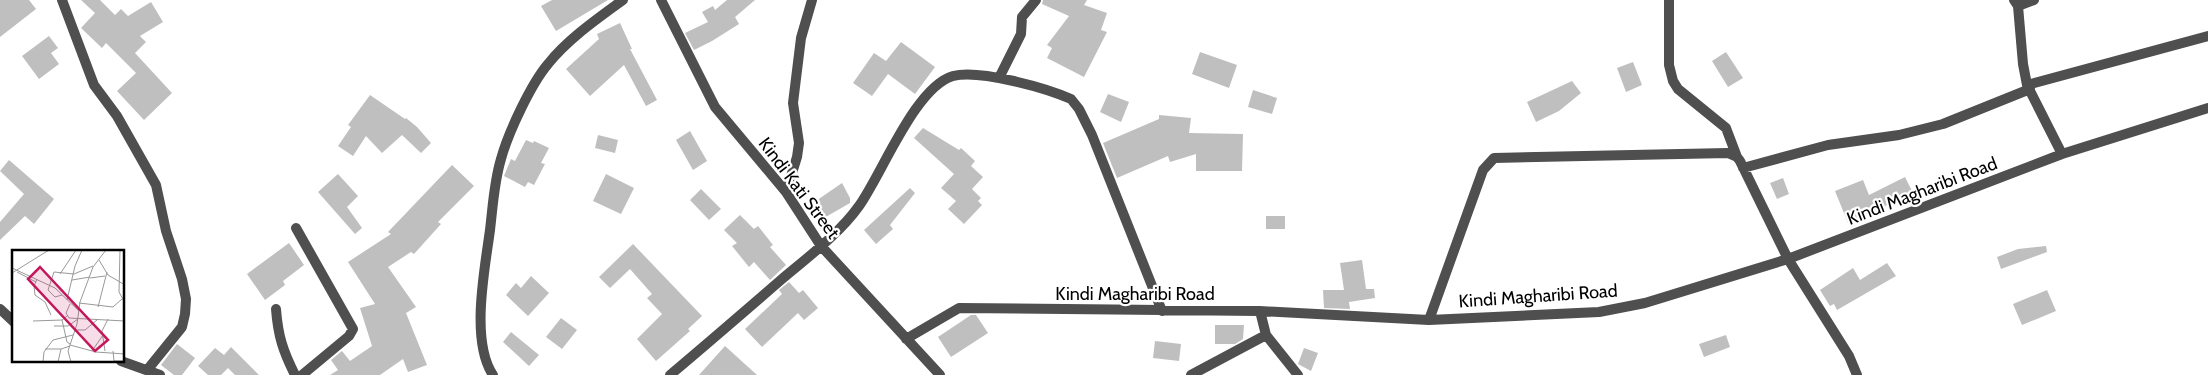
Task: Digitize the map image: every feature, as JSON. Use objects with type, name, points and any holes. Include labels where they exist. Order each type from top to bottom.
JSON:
[{"type":"street","points":[[62,0],[94,85],[117,116],[156,185],[166,231],[182,280],[185,314],[182,326],[148,369]]},
{"type":"street","points":[[493,375],[485,359],[482,334],[482,290],[494,185],[501,156],[533,87],[548,64],[566,45],[623,0]]},
{"type":"street","name":"Kindi Kati Street","points":[[661,0],[715,106],[786,192],[821,246],[940,375]]},
{"type":"street","points":[[786,192],[797,157],[799,143],[793,103],[801,38],[812,0]]},
{"type":"street","points":[[999,78],[1022,34],[1022,17],[1036,0]]},
{"type":"street","points":[[1670,0],[1670,64],[1672,81],[1678,89],[1726,128],[1737,157],[1788,259],[1849,356],[1858,375]]},
{"type":"street","points":[[2034,0],[2016,3],[2023,64],[2029,87],[2062,154]]},
{"type":"street","points":[[1744,168],[1828,145],[1899,134],[1943,124],[2029,87],[2208,36]]},
{"type":"street","points":[[670,375],[821,246],[858,206],[903,128],[937,84],[953,76],[969,74],[999,78],[1063,95],[1071,99],[1079,108],[1092,135],[1162,311]]},
{"type":"street","name":"Kindi Magharibi Road","points":[[906,339],[959,308],[1260,311],[1429,320],[1599,312],[1645,303],[1788,259],[2062,154],[2208,108]]},
{"type":"street","points":[[1429,320],[1483,170],[1494,158],[1713,152],[1728,153],[1737,157]]},
{"type":"street","points":[[296,228],[352,329],[349,336],[302,375]]},
{"type":"street","points":[[0,309],[12,320]]},
{"type":"street","points":[[276,309],[278,333],[283,352],[295,375]]},
{"type":"street","points":[[1260,311],[1266,335],[1298,375]]},
{"type":"street","points":[[1191,375],[1266,335]]},
{"type":"street","points":[[125,362],[160,375]]},
{"type":"building","points":[[0,0],[29,0],[36,9],[0,37]]},
{"type":"building","points":[[81,0],[100,0],[115,15],[121,9],[128,16],[151,2],[163,22],[140,36],[146,42],[135,53],[172,93],[144,120],[117,91],[136,73],[106,43],[102,48],[81,28],[95,13]]},
{"type":"building","points":[[552,0],[608,0],[556,31],[541,6]]},
{"type":"building","points":[[727,0],[755,0],[735,17],[739,24],[694,50],[685,33],[708,22],[702,12],[713,6],[715,10]]},
{"type":"building","points":[[1043,0],[1087,0],[1084,5],[1107,13],[1101,30],[1107,32],[1084,77],[1047,58],[1052,48],[1047,45],[1069,16],[1042,4]]},
{"type":"building","points":[[620,23],[632,49],[630,49],[657,100],[646,106],[624,65],[590,96],[566,69],[599,39],[597,34]]},
{"type":"building","points":[[49,36],[58,48],[51,53],[59,64],[39,79],[22,56]]},
{"type":"building","points":[[901,42],[935,67],[915,94],[888,74],[872,96],[853,83],[874,53],[886,61]]},
{"type":"building","points":[[1200,52],[1237,65],[1229,88],[1192,74]]},
{"type":"building","points":[[1726,52],[1743,78],[1728,87],[1712,61]]},
{"type":"building","points":[[1633,62],[1642,85],[1626,92],[1617,68]]},
{"type":"building","points":[[1572,81],[1581,93],[1559,111],[1536,122],[1527,102]]},
{"type":"building","points":[[1253,90],[1277,98],[1272,114],[1248,107]]},
{"type":"building","points":[[1108,94],[1129,102],[1121,122],[1100,112]]},
{"type":"building","points":[[370,95],[406,118],[431,143],[421,153],[402,135],[382,153],[366,136],[353,156],[338,146],[351,127],[348,125]]},
{"type":"building","points":[[1159,115],[1191,118],[1189,133],[1243,134],[1242,171],[1196,171],[1196,154],[1170,162],[1168,156],[1117,178],[1103,143],[1159,119]]},
{"type":"building","points":[[923,128],[959,150],[961,148],[975,161],[971,166],[983,177],[972,189],[981,198],[978,201],[982,205],[964,224],[948,209],[956,201],[941,188],[954,174],[914,138]]},
{"type":"building","points":[[690,131],[707,161],[693,170],[676,140]]},
{"type":"building","points":[[598,135],[618,140],[615,153],[595,148]]},
{"type":"building","points":[[526,140],[533,143],[534,141],[549,148],[541,163],[545,164],[534,185],[528,182],[525,187],[504,176],[511,159],[515,161]]},
{"type":"building","points":[[9,160],[54,199],[34,224],[25,216],[0,240],[0,222],[24,194],[0,171]]},
{"type":"building","points":[[452,165],[474,186],[438,222],[441,224],[414,254],[411,252],[388,267],[416,307],[406,313],[427,365],[408,372],[403,359],[380,375],[330,375],[338,370],[331,360],[342,351],[350,361],[372,346],[360,308],[375,304],[348,262],[391,234],[388,232]]},
{"type":"building","points":[[338,174],[358,196],[347,207],[362,228],[355,234],[318,192]]},
{"type":"building","points":[[606,174],[634,188],[621,214],[593,201]]},
{"type":"building","points":[[1905,177],[1913,193],[1848,223],[1835,191],[1863,180],[1869,195]]},
{"type":"building","points":[[1783,178],[1789,194],[1777,199],[1770,183]]},
{"type":"building","points":[[842,183],[850,198],[850,203],[824,218],[813,203]]},
{"type":"building","points":[[910,188],[915,193],[890,225],[893,229],[876,244],[864,230]]},
{"type":"building","points":[[701,189],[721,209],[709,220],[690,200]]},
{"type":"building","points":[[740,215],[754,229],[758,226],[773,245],[770,247],[786,265],[770,280],[754,262],[749,267],[732,246],[737,243],[724,230]]},
{"type":"building","points":[[1266,216],[1285,216],[1285,229],[1266,229]]},
{"type":"building","points":[[289,243],[304,265],[283,281],[285,285],[265,300],[247,274]]},
{"type":"building","points":[[633,244],[702,316],[688,329],[690,331],[656,361],[637,339],[662,314],[647,298],[652,294],[630,269],[610,288],[599,277]]},
{"type":"building","points":[[2046,246],[2047,252],[2001,269],[1997,257],[2018,249]]},
{"type":"building","points":[[1362,260],[1366,289],[1374,289],[1375,298],[1349,302],[1350,309],[1324,308],[1323,290],[1344,290],[1340,263]]},
{"type":"building","points":[[1887,263],[1896,276],[1837,310],[1834,304],[1830,306],[1820,290],[1853,268],[1860,280]]},
{"type":"building","points":[[531,276],[549,293],[528,316],[506,295],[516,283],[521,288]]},
{"type":"building","points":[[789,282],[799,293],[803,290],[818,308],[804,320],[798,313],[762,347],[745,329],[782,294],[779,290]]},
{"type":"building","points":[[2047,290],[2056,311],[2022,325],[2013,304]]},
{"type":"building","points":[[971,315],[976,315],[988,333],[951,357],[938,337]]},
{"type":"building","points":[[561,318],[577,330],[562,349],[546,337]]},
{"type":"building","points":[[1215,325],[1244,325],[1243,339],[1235,344],[1215,344]]},
{"type":"building","points":[[511,332],[539,355],[529,366],[503,342]]},
{"type":"building","points":[[1726,335],[1730,347],[1704,357],[1699,344]]},
{"type":"building","points":[[1155,341],[1181,344],[1179,361],[1153,358]]},
{"type":"building","points":[[177,344],[195,358],[182,375],[174,375],[161,365]]},
{"type":"building","points":[[725,346],[757,375],[699,375]]},
{"type":"building","points":[[231,347],[259,375],[235,375],[228,368],[221,375],[208,375],[198,366],[215,348],[224,355]]},
{"type":"building","points":[[1304,348],[1318,353],[1311,371],[1298,364]]}]
